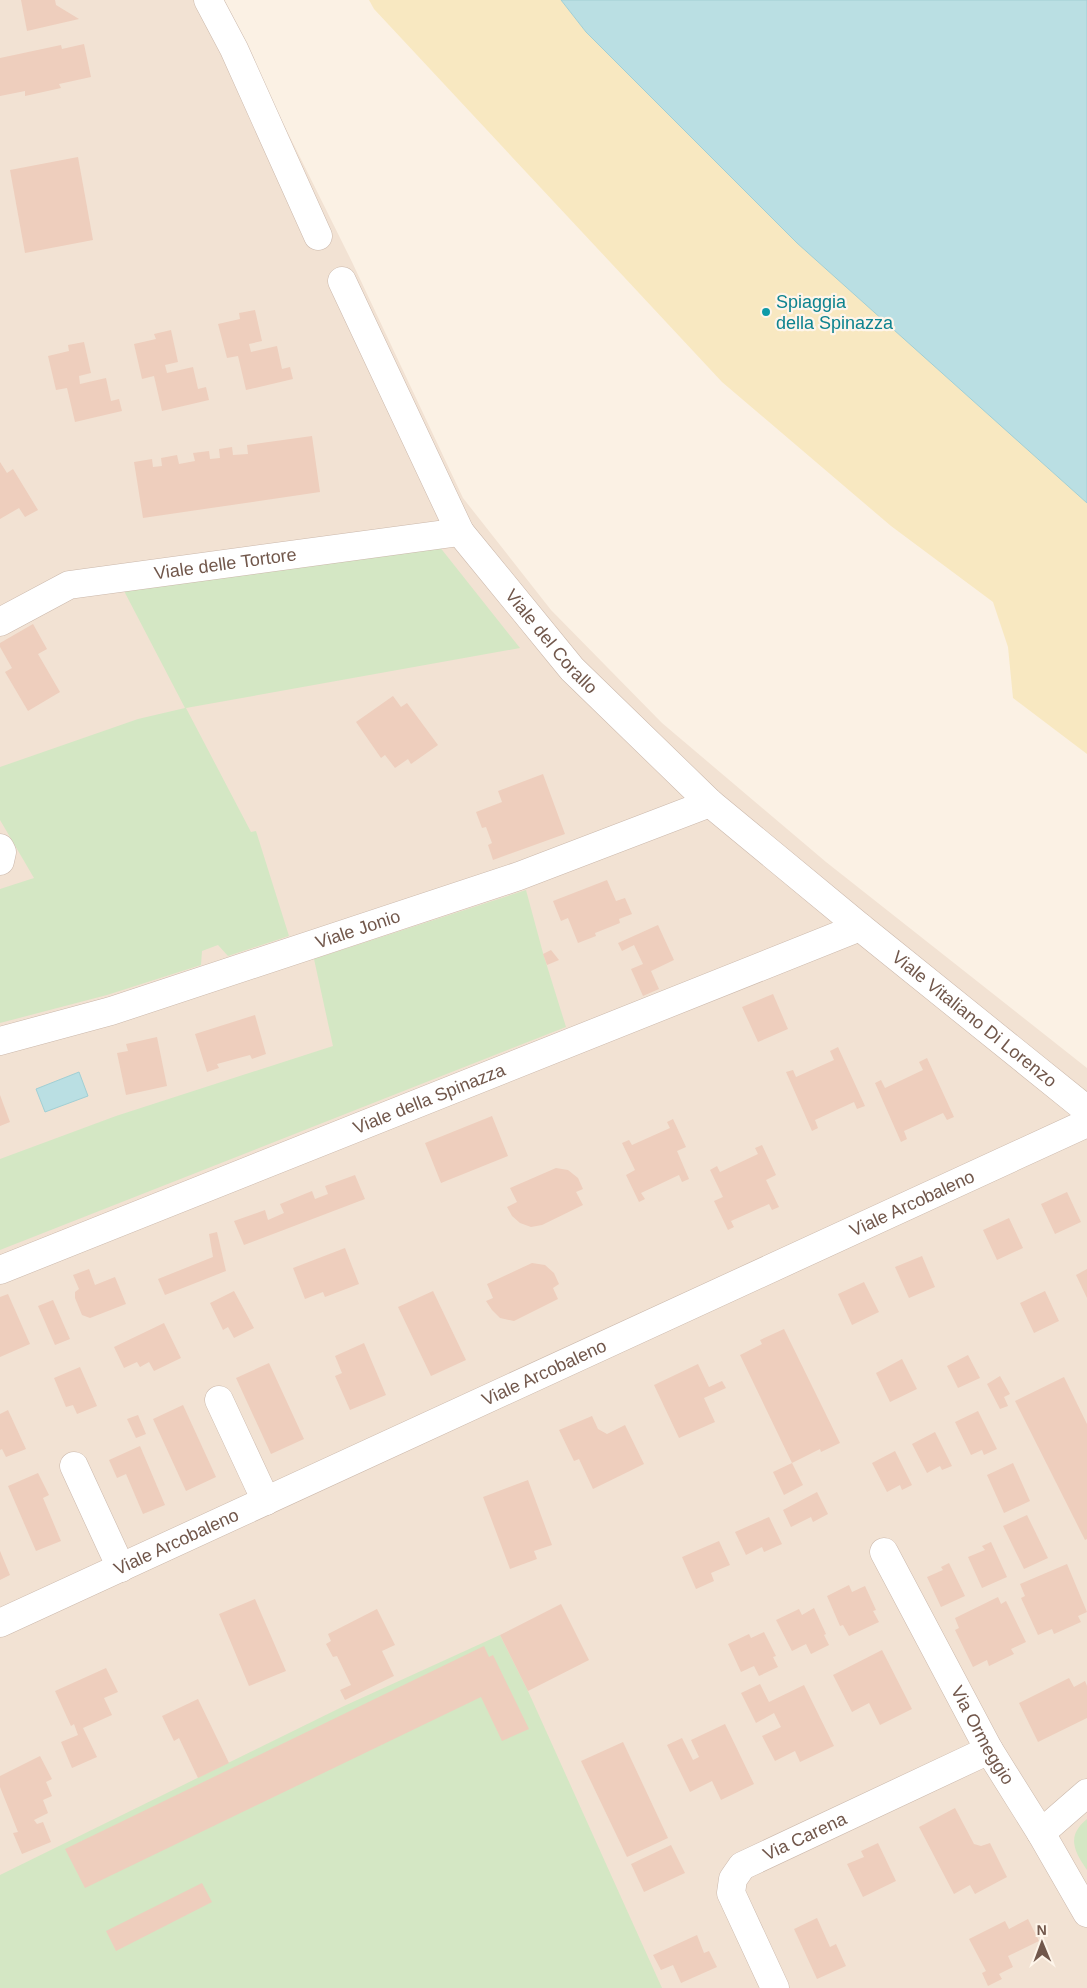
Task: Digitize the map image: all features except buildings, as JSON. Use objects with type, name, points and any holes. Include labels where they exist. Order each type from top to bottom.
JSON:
[{"type":"street","points":[[208,0],[234,49],[318,236]]},
{"type":"street","name":"Viale del Corallo","points":[[342,281],[460,532],[572,669],[710,803],[860,927]]},
{"type":"street","name":"Viale delle Tortore","points":[[0,622],[69,585],[460,532]]},
{"type":"street","name":"Viale Jonio","points":[[0,1041],[111,1011],[509,879],[710,803]]},
{"type":"street","points":[[0,848],[2,852],[0,861]]},
{"type":"street","name":"Viale Vitaliano Di Lorenzo","points":[[860,927],[1087,1110]]},
{"type":"street","name":"Viale della Spinazza","points":[[0,1270],[860,927]]},
{"type":"street","name":"Viale Arcobaleno","points":[[0,1623],[1087,1123]]},
{"type":"street","points":[[219,1400],[266,1501]]},
{"type":"street","points":[[74,1466],[121,1568]]},
{"type":"street","name":"Via Ormeggio","points":[[884,1552],[989,1750],[1041,1833],[1087,1913]]},
{"type":"street","name":"Via Carena","points":[[775,1988],[731,1893],[733,1879],[742,1866],[989,1750]]},
{"type":"street","points":[[1041,1833],[1087,1793]]},
{"type":"shaded area","points":[[0,0],[222,0],[352,262],[463,498],[551,610],[662,723],[826,862],[1087,1068],[1087,1988],[0,1988]]},
{"type":"green space","points":[[439,546],[520,648],[186,708],[251,832],[256,831],[289,936],[228,956],[218,945],[202,951],[201,965],[107,995],[0,1023],[0,889],[34,878],[0,820],[0,767],[138,719],[185,708],[123,589]]},
{"type":"green space","points":[[526,890],[566,1027],[0,1250],[0,1159],[116,1116],[333,1046],[314,959]]},
{"type":"green space","points":[[500,1635],[528,1691],[662,1988],[0,1988],[0,1875],[344,1706]]},
{"type":"green space","points":[[1087,1819],[1087,1870],[1076,1850],[1074,1838],[1080,1825]]},
{"type":"sand","name":"Spiaggia della Spinazza","points":[[369,0],[561,0],[586,32],[797,243],[1087,503],[1087,754],[1013,698],[1008,647],[993,602],[891,526],[722,382],[374,9]]},
{"type":"water","points":[[561,0],[1087,0],[1087,503],[797,243],[586,32]]},
{"type":"water","points":[[79,1072],[88,1096],[45,1112],[36,1089]]},
{"type":"place","name":"Spiaggia della Spinazza","points":[[766,312]]}]
